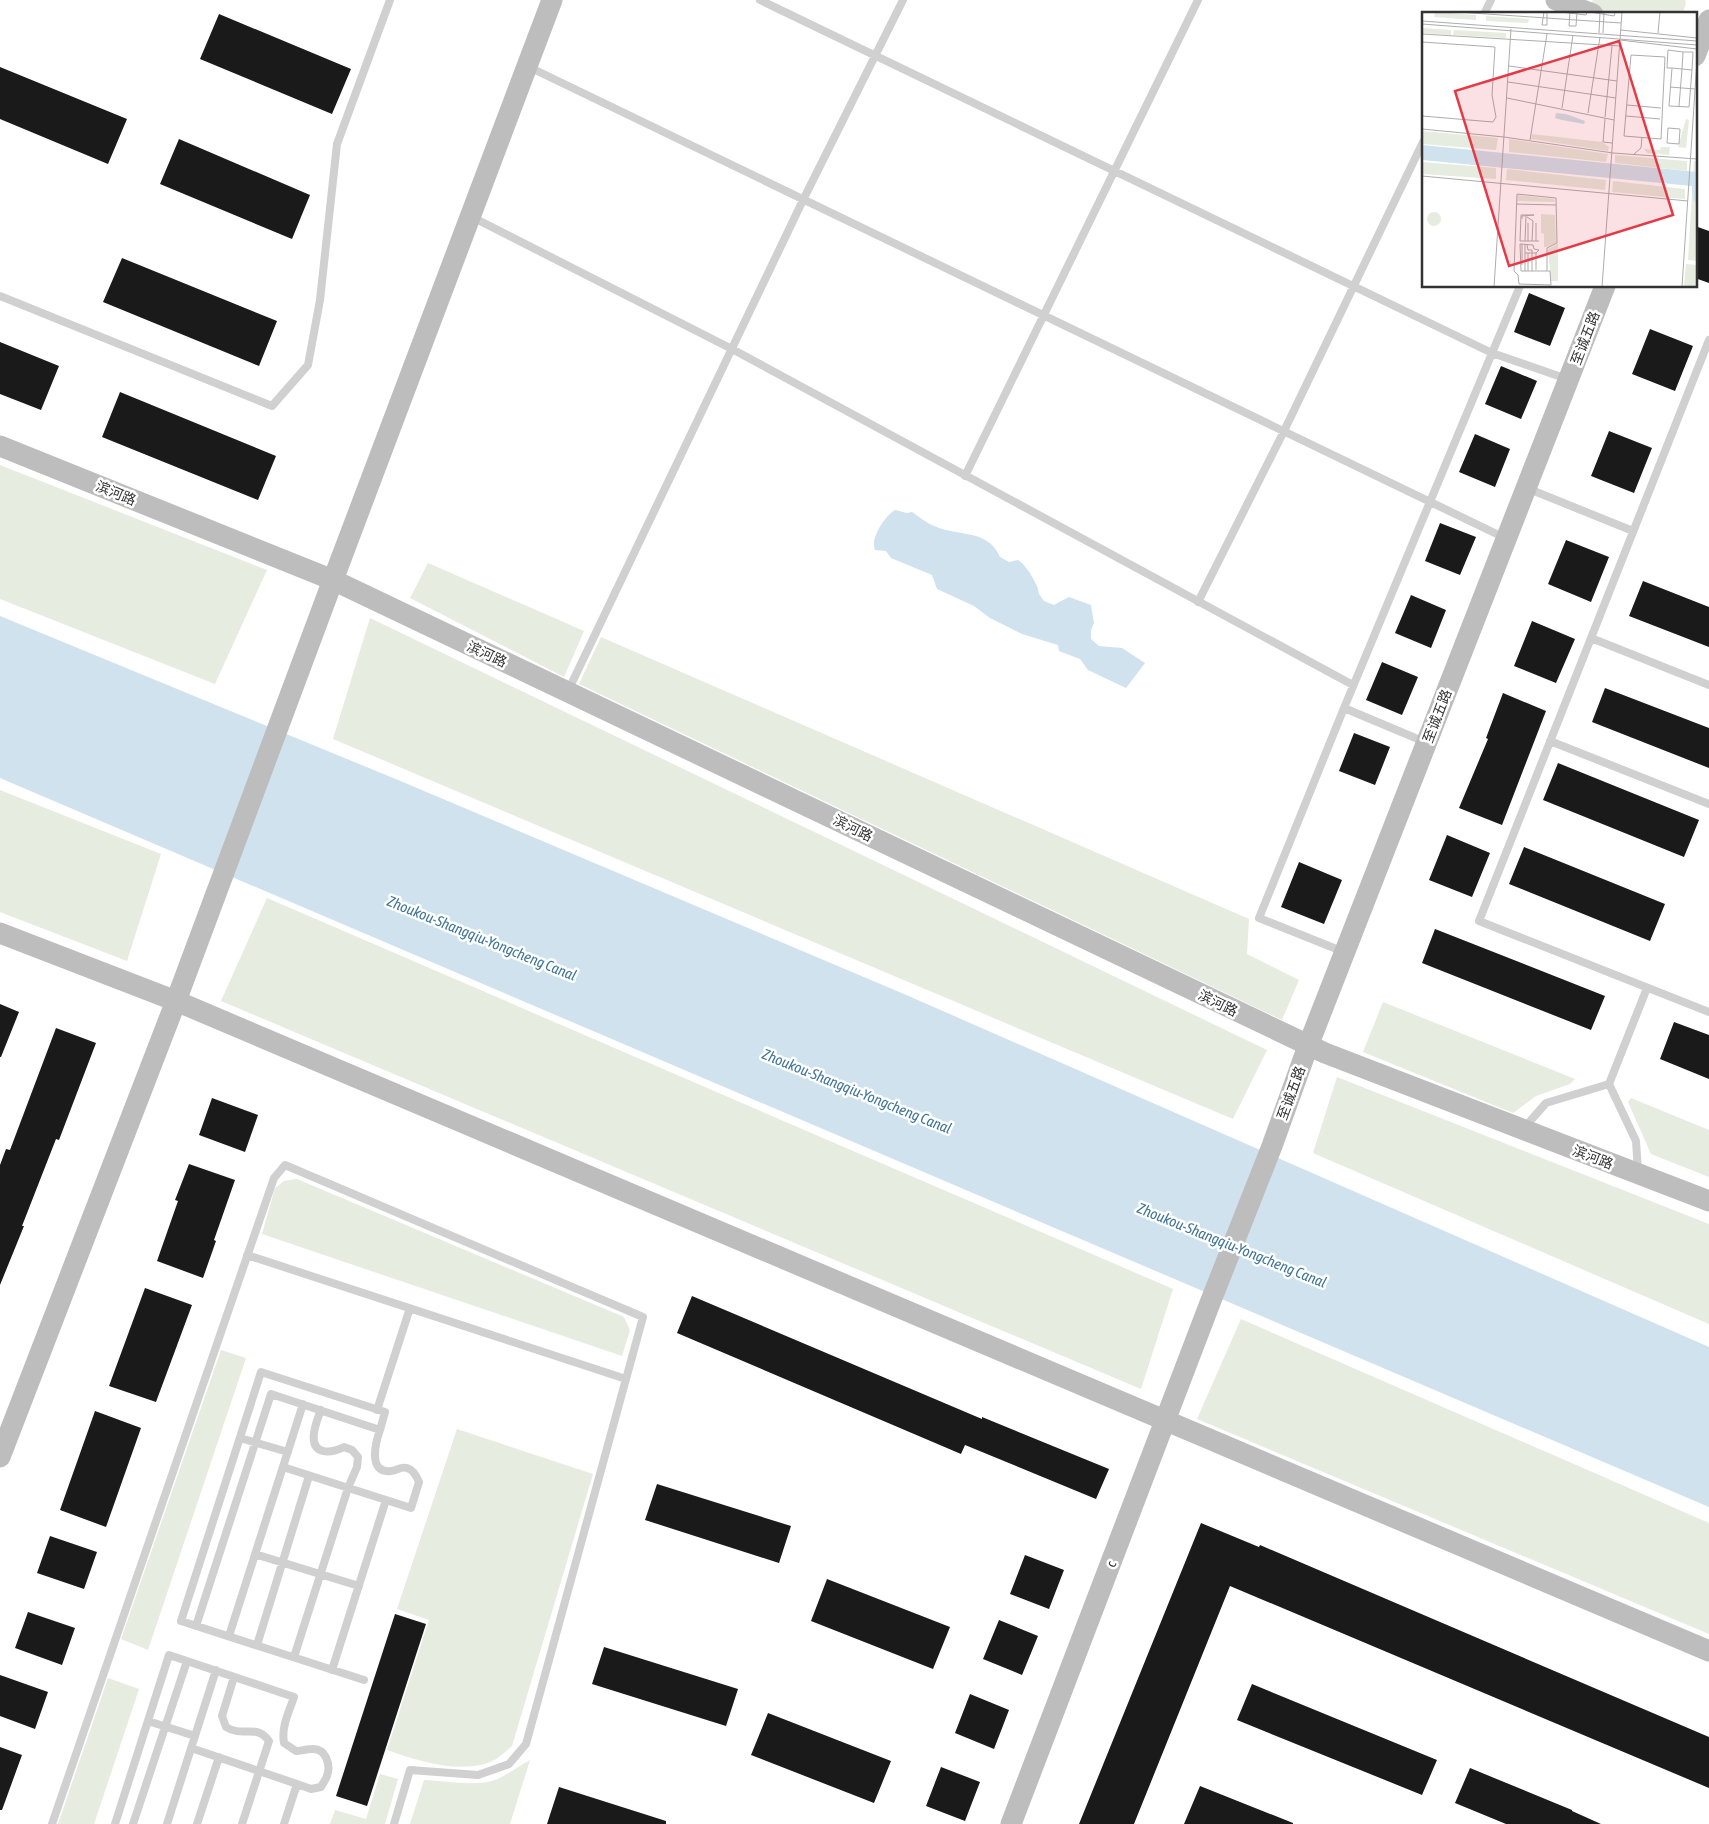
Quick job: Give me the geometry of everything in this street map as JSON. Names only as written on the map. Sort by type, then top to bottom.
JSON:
[{"type":"street","points":[[0,1457],[176,1001],[332,580],[552,0]]},
{"type":"street","points":[[1556,0],[1588,12]]},
{"type":"street","points":[[1696,53],[1709,20]]},
{"type":"street","name":"至诚五路","points":[[1210,1303],[1272,1146],[1308,1046],[1604,288]]},
{"type":"street","name":"滨河路","points":[[0,446],[332,580],[1325,1054],[1709,1201]]},
{"type":"street","points":[[0,934],[176,1001],[1709,1652]]},
{"type":"street","name":"c","points":[[1011,1824],[1210,1303]]},
{"type":"lane","points":[[0,296],[272,406],[308,365],[320,300],[337,144],[390,0]]},
{"type":"lane","points":[[760,0],[1492,352],[1569,379]]},
{"type":"lane","points":[[568,692],[804,198],[903,0]]},
{"type":"lane","points":[[965,476],[1198,0]]},
{"type":"lane","points":[[1485,12],[1491,0]]},
{"type":"lane","points":[[527,66],[1507,538]]},
{"type":"lane","points":[[1198,602],[1284,431],[1422,144]]},
{"type":"lane","points":[[470,216],[732,349],[1353,686]]},
{"type":"lane","points":[[1345,952],[1259,918],[1353,686],[1519,288]]},
{"type":"lane","points":[[1709,340],[1479,921],[1709,1012]]},
{"type":"lane","points":[[1526,488],[1633,532]]},
{"type":"lane","points":[[1591,638],[1709,685]]},
{"type":"lane","points":[[1344,708],[1427,742]]},
{"type":"lane","points":[[1550,741],[1709,804]]},
{"type":"lane","points":[[1638,1174],[1636,1141],[1609,1084],[1647,988]]},
{"type":"lane","points":[[1522,1130],[1546,1103],[1609,1084]]},
{"type":"lane","points":[[52,1824],[274,1178],[285,1165],[644,1317],[526,1744],[508,1764],[478,1775],[410,1770],[394,1824]]},
{"type":"lane","points":[[247,1255],[626,1379]]},
{"type":"lane","points":[[377,1410],[410,1308]]},
{"type":"lane","points":[[283,1467],[411,1508],[420,1482],[416,1474],[407,1468],[398,1468],[391,1472],[378,1466],[375,1460],[375,1450],[385,1412],[261,1372],[181,1621],[364,1680]]},
{"type":"lane","points":[[196,1626],[271,1394],[380,1430]]},
{"type":"lane","points":[[229,1636],[303,1404]]},
{"type":"lane","points":[[294,1657],[348,1488],[357,1468],[358,1457],[352,1450],[344,1447],[329,1453],[320,1450],[315,1443],[313,1434],[321,1410]]},
{"type":"lane","points":[[240,1438],[288,1452]]},
{"type":"lane","points":[[256,1645],[309,1476]]},
{"type":"lane","points":[[332,1670],[386,1500]]},
{"type":"lane","points":[[255,1554],[359,1586]]},
{"type":"lane","points":[[115,1824],[170,1655],[294,1697],[285,1723],[284,1743],[296,1752],[312,1749],[326,1756],[327,1776],[321,1786],[311,1789],[191,1748]]},
{"type":"lane","points":[[133,1824],[187,1660]]},
{"type":"lane","points":[[167,1824],[216,1670]]},
{"type":"lane","points":[[234,1677],[222,1716],[226,1727],[240,1733],[249,1730],[256,1731],[264,1734],[269,1741],[242,1824]]},
{"type":"lane","points":[[148,1721],[195,1736]]},
{"type":"lane","points":[[197,1824],[219,1757]]},
{"type":"lane","points":[[284,1824],[297,1784]]},
{"type":"shaded area","points":[[1593,0],[1685,0],[1686,4],[1683,12],[1601,12],[1590,7]]},
{"type":"shaded area","points":[[0,465],[267,570],[215,684],[0,599]]},
{"type":"shaded area","points":[[428,563],[584,631],[564,677],[410,598]]},
{"type":"shaded area","points":[[370,618],[1267,1050],[1233,1119],[333,739]]},
{"type":"shaded area","points":[[601,637],[1249,919],[1247,954],[1299,980],[1282,1020],[579,684]]},
{"type":"shaded area","points":[[0,790],[161,854],[127,961],[0,912]]},
{"type":"shaded area","points":[[267,898],[1173,1289],[1141,1389],[221,1001]]},
{"type":"shaded area","points":[[1383,1002],[1575,1079],[1570,1084],[1536,1096],[1513,1113],[1363,1052]]},
{"type":"shaded area","points":[[1337,1077],[1709,1224],[1709,1324],[1313,1153]]},
{"type":"shaded area","points":[[1631,1098],[1709,1130],[1709,1177],[1651,1154],[1628,1102]]},
{"type":"shaded area","points":[[297,1179],[624,1317],[630,1330],[622,1356],[262,1234],[275,1188],[284,1181]]},
{"type":"shaded area","points":[[1241,1319],[1709,1523],[1709,1634],[1197,1419]]},
{"type":"shaded area","points":[[221,1350],[246,1358],[148,1650],[121,1639]]},
{"type":"shaded area","points":[[457,1429],[593,1474],[512,1746],[490,1762],[465,1767],[438,1765],[387,1750],[429,1620],[397,1609]]},
{"type":"shaded area","points":[[108,1678],[139,1689],[94,1824],[58,1824]]},
{"type":"shaded area","points":[[530,1760],[510,1824],[410,1824],[424,1780],[468,1783],[492,1781]]},
{"type":"shaded area","points":[[380,1774],[398,1779],[385,1824],[330,1824],[335,1810],[366,1819]]},
{"type":"water","points":[[895,510],[907,513],[912,512],[941,529],[980,537],[988,541],[1000,557],[1009,562],[1018,560],[1023,564],[1030,573],[1044,601],[1054,605],[1069,597],[1091,605],[1094,623],[1091,630],[1091,639],[1099,646],[1122,648],[1145,663],[1126,688],[1088,670],[1080,659],[1059,651],[1058,645],[1022,634],[990,618],[974,606],[937,589],[932,575],[891,558],[886,551],[875,550],[876,534],[879,528]]},
{"type":"water","name":"Zhoukou-Shangqiu-Yongcheng Canal","points":[[0,616],[398,780],[904,994],[1709,1347],[1709,1507],[0,778]]},
{"type":"building","points":[[219,14],[351,69],[332,114],[200,59]]},
{"type":"building","points":[[0,67],[127,119],[108,164],[0,119]]},
{"type":"building","points":[[179,139],[310,195],[292,239],[160,184]]},
{"type":"building","points":[[1696,226],[1709,231],[1709,283],[1696,278]]},
{"type":"building","points":[[122,258],[277,321],[259,366],[103,302]]},
{"type":"building","points":[[1529,293],[1565,308],[1550,346],[1514,332]]},
{"type":"building","points":[[1650,329],[1693,346],[1675,391],[1632,374]]},
{"type":"building","points":[[0,342],[59,366],[41,410],[0,394]]},
{"type":"building","points":[[1501,366],[1537,381],[1521,419],[1485,404]]},
{"type":"building","points":[[120,392],[276,456],[258,500],[102,437]]},
{"type":"building","points":[[1609,431],[1652,448],[1634,493],[1591,476]]},
{"type":"building","points":[[1475,434],[1510,449],[1495,487],[1459,472]]},
{"type":"building","points":[[1440,523],[1476,537],[1460,575],[1425,561]]},
{"type":"building","points":[[1566,540],[1609,557],[1591,602],[1548,584]]},
{"type":"building","points":[[1643,581],[1709,607],[1709,647],[1629,616]]},
{"type":"building","points":[[1411,595],[1446,610],[1431,648],[1395,633]]},
{"type":"building","points":[[1532,621],[1575,639],[1556,683],[1514,666]]},
{"type":"building","points":[[1382,662],[1418,677],[1402,715],[1366,700]]},
{"type":"building","points":[[1605,688],[1709,728],[1709,768],[1592,722]]},
{"type":"building","points":[[1503,693],[1546,711],[1502,825],[1459,808],[1488,739],[1486,738]]},
{"type":"building","points":[[1354,733],[1390,747],[1375,785],[1339,771]]},
{"type":"building","points":[[1558,763],[1699,820],[1684,857],[1543,800]]},
{"type":"building","points":[[1447,835],[1490,853],[1472,897],[1429,880]]},
{"type":"building","points":[[1524,847],[1665,904],[1650,941],[1509,884]]},
{"type":"building","points":[[1299,862],[1342,880],[1324,924],[1281,907]]},
{"type":"building","points":[[1435,929],[1605,996],[1591,1030],[1422,963]]},
{"type":"building","points":[[0,1004],[19,1012],[1,1057],[0,1057]]},
{"type":"building","points":[[1674,1022],[1709,1035],[1709,1079],[1660,1059]]},
{"type":"building","points":[[56,1028],[96,1043],[59,1140],[56,1139],[0,1285],[0,1165],[6,1149],[10,1150]]},
{"type":"building","points":[[212,1098],[258,1115],[245,1152],[199,1135]]},
{"type":"building","points":[[189,1164],[235,1180],[203,1278],[157,1261],[178,1201],[175,1200]]},
{"type":"building","points":[[145,1288],[192,1305],[156,1402],[109,1386]]},
{"type":"building","points":[[692,1296],[982,1419],[982,1417],[1109,1469],[1096,1499],[965,1445],[961,1454],[677,1333]]},
{"type":"building","points":[[95,1411],[141,1428],[106,1527],[60,1510]]},
{"type":"building","points":[[657,1484],[791,1526],[779,1563],[645,1520]]},
{"type":"building","points":[[1201,1523],[1259,1547],[1260,1545],[1709,1737],[1709,1788],[1230,1586],[1134,1824],[1079,1824]]},
{"type":"building","points":[[50,1536],[97,1552],[84,1589],[37,1573]]},
{"type":"building","points":[[1025,1555],[1064,1570],[1049,1609],[1010,1594]]},
{"type":"building","points":[[827,1579],[950,1627],[933,1669],[811,1621]]},
{"type":"building","points":[[28,1612],[75,1628],[62,1665],[15,1648]]},
{"type":"building","points":[[395,1614],[426,1624],[367,1806],[336,1796]]},
{"type":"building","points":[[999,1620],[1038,1636],[1022,1675],[983,1659]]},
{"type":"building","points":[[604,1647],[738,1689],[726,1726],[592,1684]]},
{"type":"building","points":[[0,1675],[48,1692],[35,1729],[0,1716]]},
{"type":"building","points":[[1252,1684],[1437,1760],[1422,1795],[1237,1720]]},
{"type":"building","points":[[970,1694],[1009,1710],[994,1749],[955,1733]]},
{"type":"building","points":[[768,1713],[891,1761],[874,1803],[751,1755]]},
{"type":"building","points":[[0,1747],[22,1755],[2,1810],[0,1810]]},
{"type":"building","points":[[941,1767],[980,1782],[965,1821],[926,1806]]},
{"type":"building","points":[[1470,1768],[1601,1824],[1506,1824],[1455,1803]]},
{"type":"building","points":[[1200,1786],[1293,1823],[1293,1824],[1184,1824]]},
{"type":"building","points":[[559,1787],[666,1821],[666,1824],[547,1824]]}]
